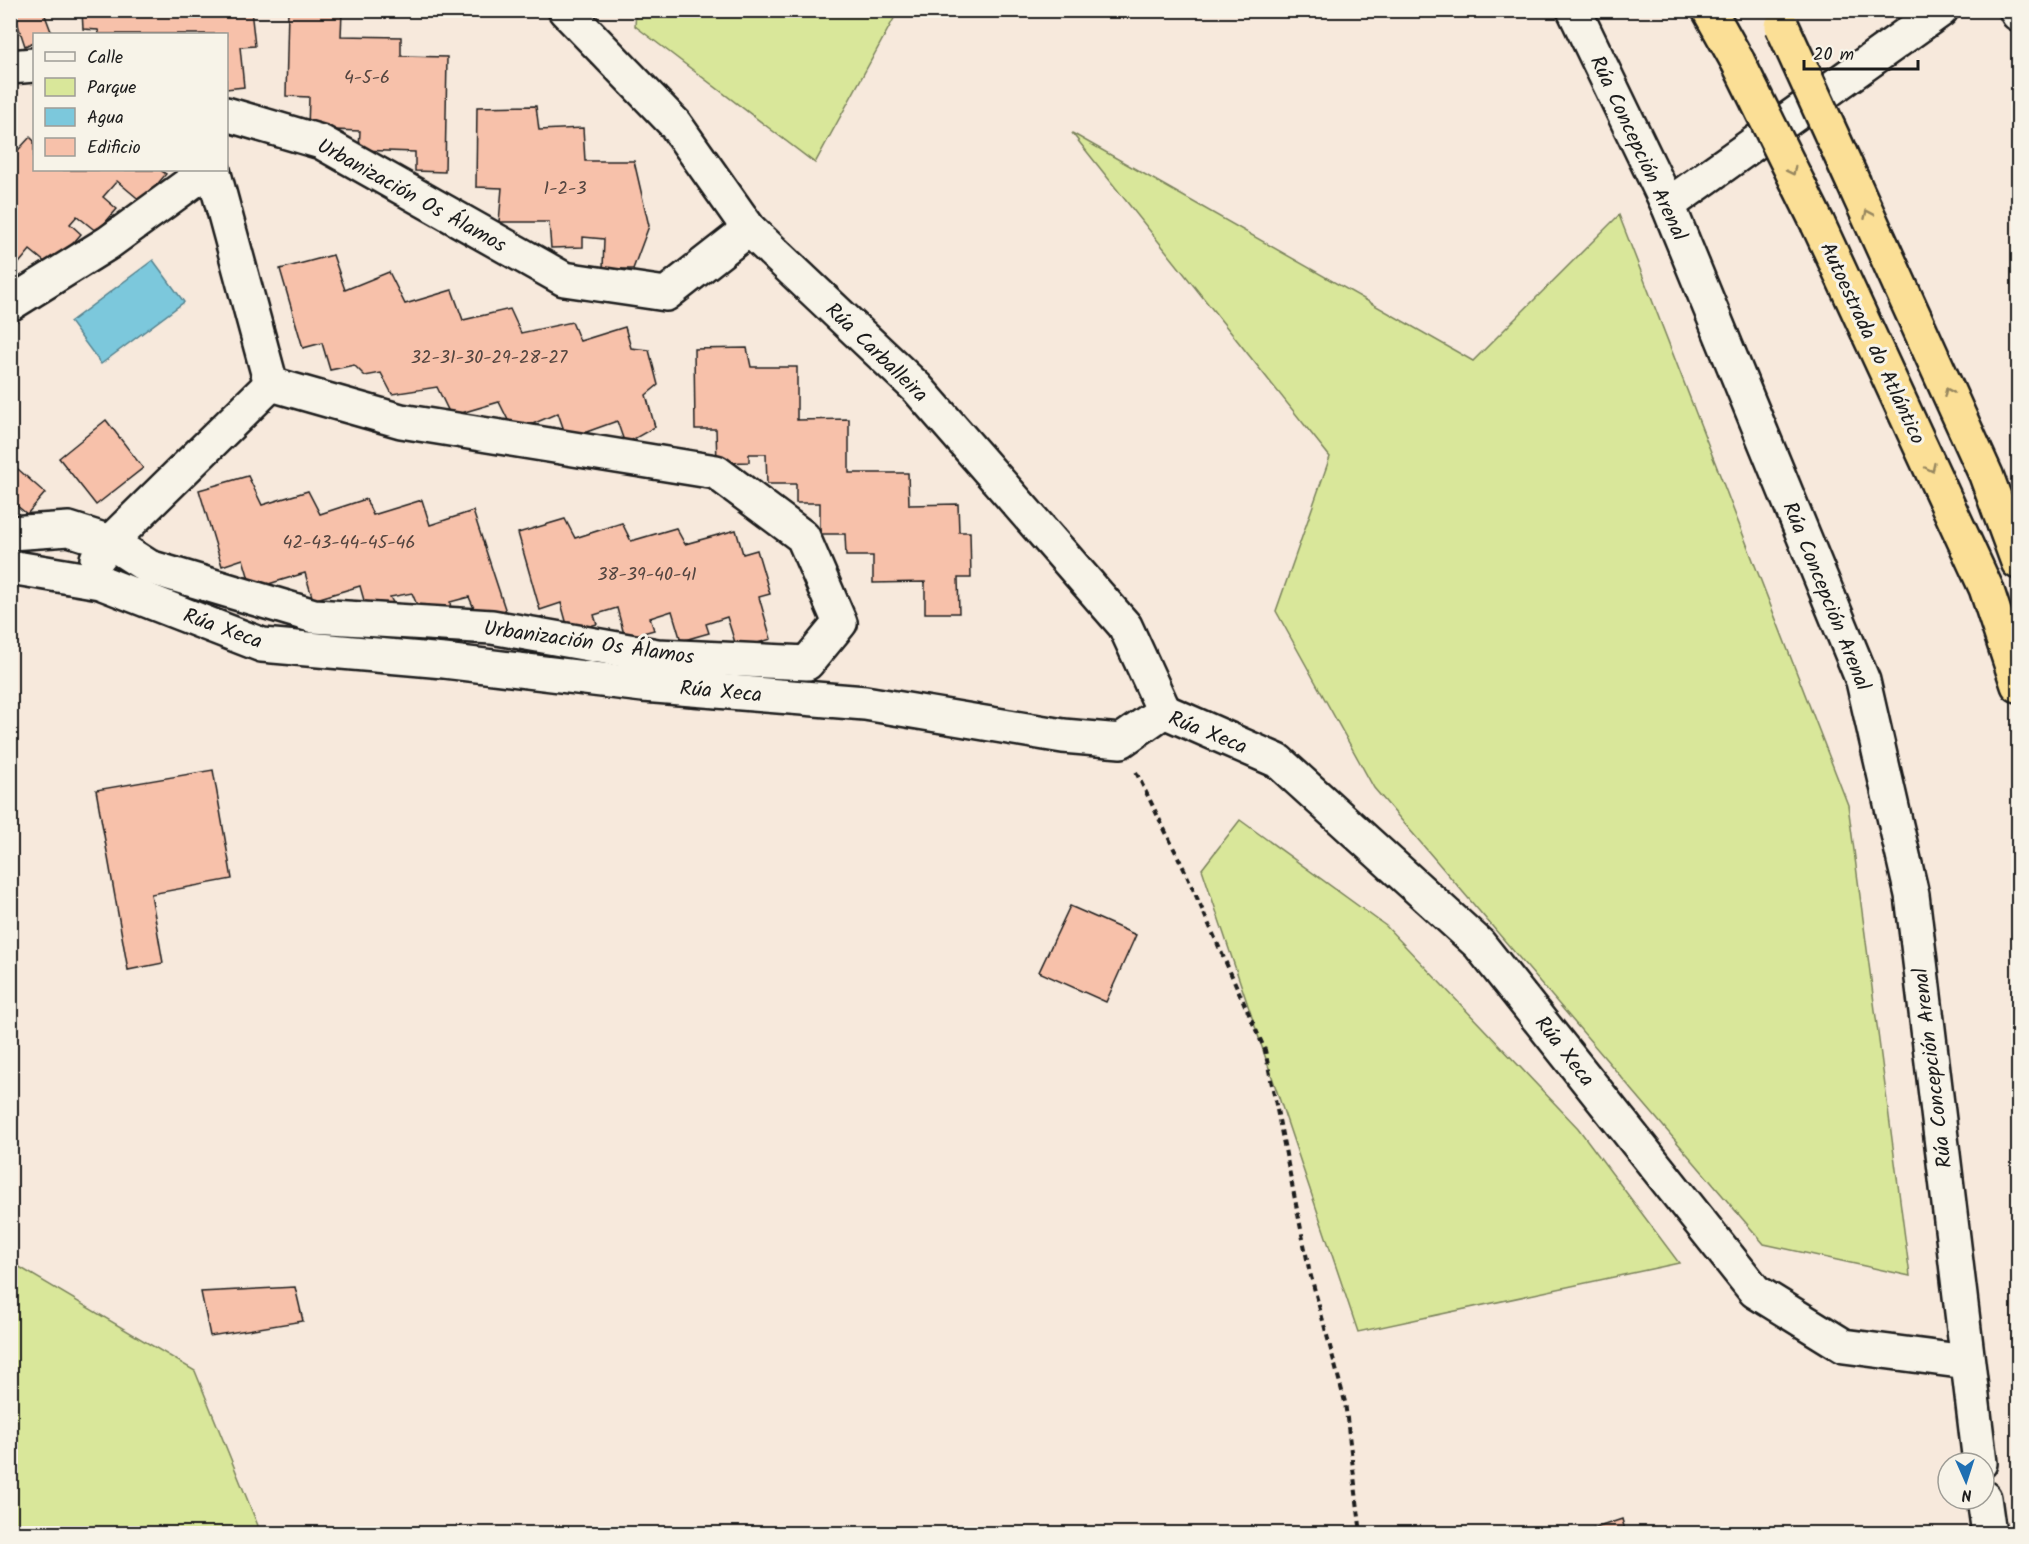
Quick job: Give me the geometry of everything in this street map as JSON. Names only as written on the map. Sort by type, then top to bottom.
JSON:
[{"type":"highway","name":"Autoestrada do Atlántico","points":[[1709,10],[1738,62],[1818,224],[1986,588],[2019,685]]},
{"type":"highway","points":[[1777,18],[1986,475],[2019,562]]},
{"type":"street","name":"Rúa Carballeira","points":[[565,10],[675,124],[749,229],[917,388],[1125,626],[1164,711]]},
{"type":"street","name":"Rúa Concepción Arenal","points":[[1574,10],[1668,205],[1863,681],[1912,895],[1967,1362]]},
{"type":"street","points":[[1668,205],[1941,10]]},
{"type":"street","points":[[10,67],[33,65]]},
{"type":"street","name":"Urbanización Os Álamos","points":[[228,116],[321,142],[564,279],[666,294],[749,229]]},
{"type":"street","points":[[10,304],[108,243],[207,171]]},
{"type":"street","points":[[82,579],[110,542],[272,384],[213,171]]},
{"type":"street","name":"Urbanización Os Álamos","points":[[10,533],[69,529],[110,542],[149,567],[314,616],[492,627],[657,656],[807,663],[840,623],[803,537],[716,472],[401,421],[272,384]]},
{"type":"street","name":"Rúa Xeca","points":[[10,567],[100,582],[262,645],[444,661],[643,685],[866,703],[1063,736],[1121,741],[1164,711],[1278,761],[1479,944],[1755,1291],[1844,1346],[1967,1362]]},
{"type":"street","points":[[1967,1362],[1978,1451]]},
{"type":"street","points":[[1986,1511],[1989,1533]]},
{"type":"path","points":[[1121,741],[1185,871],[1265,1050],[1309,1269],[1345,1402],[1361,1533]]},
{"type":"green space","points":[[636,10],[898,11],[815,163],[635,26]]},
{"type":"green space","points":[[1072,133],[1473,361],[1619,215],[1848,805],[1910,1276],[1764,1244],[1374,788],[1276,611],[1330,457]]},
{"type":"green space","points":[[1240,820],[1386,926],[1578,1128],[1679,1263],[1358,1332],[1202,869]]},
{"type":"green space","points":[[11,1262],[195,1371],[261,1533],[11,1533]]},
{"type":"water","points":[[153,260],[184,302],[101,364],[70,322]]},
{"type":"building","points":[[10,10],[43,10],[52,33],[33,33],[33,42],[25,46],[15,16],[10,17]]},
{"type":"building","points":[[82,10],[251,10],[255,46],[240,47],[244,87],[228,89],[228,33],[99,33],[98,30],[83,29]]},
{"type":"building","points":[[288,10],[342,12],[341,36],[401,37],[401,56],[447,57],[445,172],[415,171],[415,152],[359,150],[360,131],[308,129],[309,97],[286,96]]},
{"type":"building","points":[[536,106],[539,130],[583,128],[585,161],[634,161],[649,226],[633,269],[603,269],[604,239],[583,237],[583,247],[551,248],[549,222],[499,222],[502,188],[476,187],[477,107]]},
{"type":"building","points":[[30,137],[33,140],[33,171],[162,171],[166,174],[142,202],[117,181],[103,197],[117,209],[97,232],[77,216],[70,224],[81,234],[52,268],[30,250],[15,268],[10,264],[10,159]]},
{"type":"building","points":[[333,255],[345,290],[389,272],[405,304],[452,290],[463,320],[510,309],[521,333],[572,322],[580,341],[625,327],[631,348],[649,350],[658,385],[646,395],[655,427],[625,444],[617,421],[567,439],[558,413],[514,432],[499,402],[451,416],[437,387],[392,394],[381,373],[365,376],[354,365],[330,370],[322,343],[303,348],[280,269]]},
{"type":"building","points":[[747,348],[751,367],[797,367],[797,420],[849,419],[849,473],[908,473],[909,505],[958,504],[959,532],[970,532],[971,578],[958,578],[959,613],[925,613],[925,582],[873,583],[873,556],[846,556],[845,534],[820,534],[820,503],[796,503],[796,484],[767,484],[766,454],[749,454],[749,462],[717,463],[716,429],[695,429],[694,349]]},
{"type":"building","points":[[106,420],[143,468],[96,505],[59,458]]},
{"type":"building","points":[[10,462],[45,493],[27,514],[10,500]]},
{"type":"building","points":[[248,476],[262,505],[308,491],[320,514],[366,499],[373,515],[422,500],[430,525],[473,511],[507,615],[479,620],[469,597],[450,602],[451,610],[422,617],[412,593],[390,597],[395,606],[368,615],[360,586],[313,600],[305,573],[252,589],[243,559],[222,566],[199,490]]},
{"type":"building","points":[[565,519],[575,538],[622,523],[631,541],[676,528],[685,544],[736,530],[743,554],[757,550],[770,594],[759,597],[771,639],[737,649],[727,617],[706,624],[709,633],[681,641],[672,611],[650,618],[654,630],[625,638],[617,608],[594,615],[597,624],[569,632],[561,603],[540,610],[518,533]]},
{"type":"building","points":[[213,770],[232,879],[151,894],[163,963],[128,970],[96,790]]},
{"type":"building","points":[[1070,906],[1136,935],[1106,1002],[1039,972]]},
{"type":"building","points":[[295,1287],[303,1321],[210,1336],[201,1292]]},
{"type":"building","points":[[1622,1519],[1626,1534],[1578,1534]]},
{"type":"building","points":[[1715,1526],[1718,1534],[1690,1534]]}]
